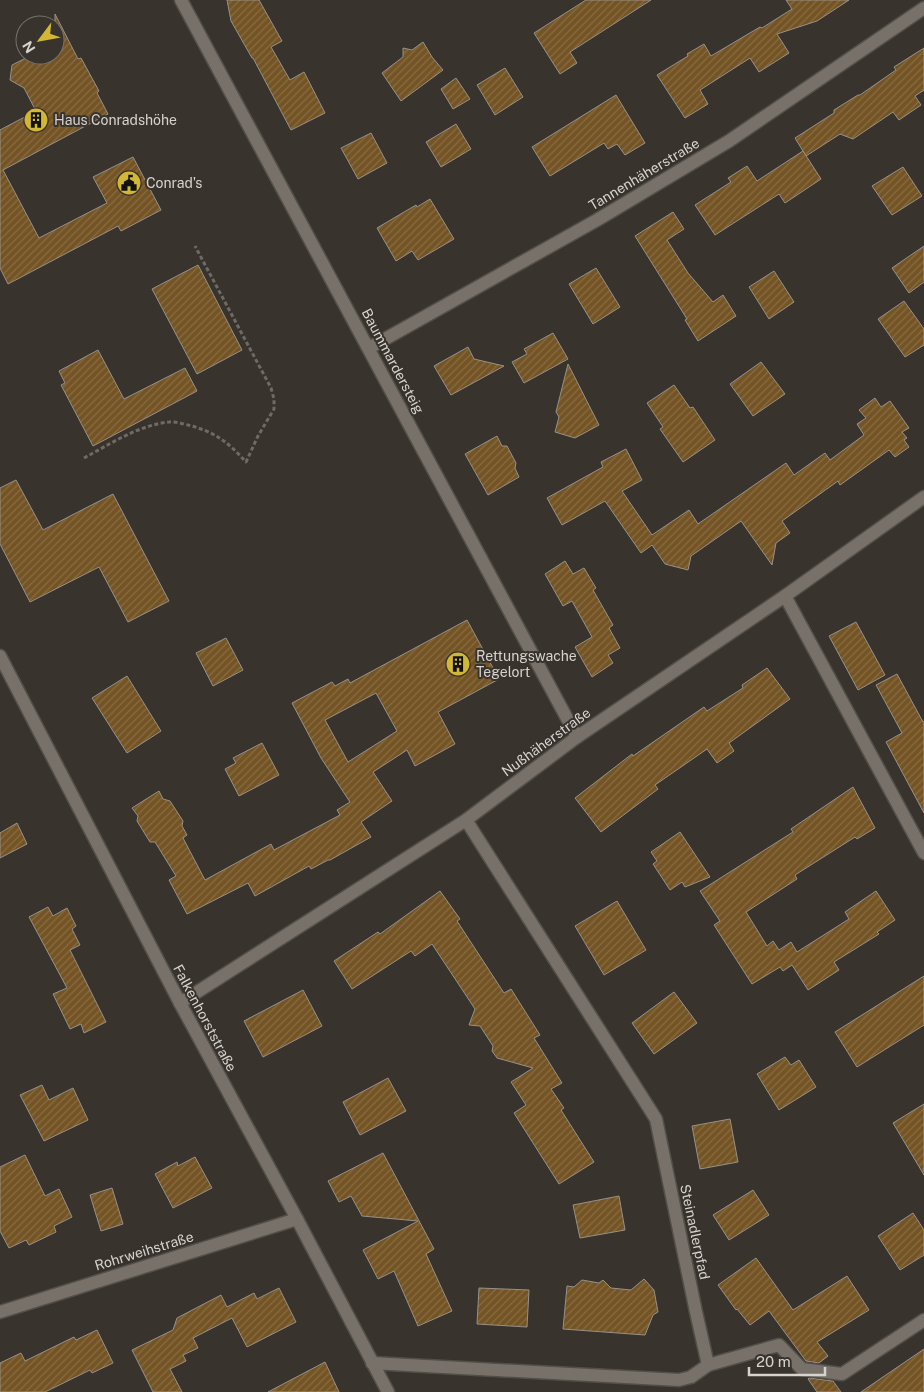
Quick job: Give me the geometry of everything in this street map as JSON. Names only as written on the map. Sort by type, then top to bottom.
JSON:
[{"type":"street","name":"Baummardersteig","points":[[181,0],[577,737]]},
{"type":"street","name":"Tannenhäherstraße","points":[[369,348],[597,220],[729,141],[924,8]]},
{"type":"street","name":"Nußhäherstraße","points":[[180,1004],[466,820],[577,737],[784,596],[924,497]]},
{"type":"street","points":[[784,596],[924,853]]},
{"type":"street","name":"Falkenhorststraße","points":[[0,656],[180,1004],[297,1219],[388,1392]]},
{"type":"street","name":"Steinadlerpfad","points":[[466,820],[656,1119],[708,1366]]},
{"type":"street","name":"Rohrweihstraße","points":[[0,1312],[297,1219]]},
{"type":"street","points":[[372,1363],[679,1380],[691,1377],[708,1366],[779,1345],[802,1369],[842,1374],[924,1320]]},
{"type":"path","points":[[84,458],[137,431],[171,421],[214,434],[230,446],[246,462],[258,436],[274,410],[271,388],[195,246]]},
{"type":"building","points":[[227,0],[259,0],[282,41],[271,47],[290,80],[304,72],[325,113],[291,130],[231,21]]},
{"type":"building","points":[[586,0],[651,0],[570,52],[577,63],[560,74],[534,33]]},
{"type":"building","points":[[786,0],[849,0],[817,21],[777,34],[789,53],[759,72],[750,58],[700,90],[708,104],[685,118],[657,75],[704,44],[711,56],[760,27],[762,28],[792,9]]},
{"type":"building","points":[[65,34],[78,59],[81,58],[99,91],[97,93],[108,114],[3,170],[39,238],[107,203],[93,177],[133,157],[161,210],[121,231],[118,226],[8,284],[0,268],[0,130],[36,111],[24,88],[10,80],[12,65],[65,65]]},
{"type":"building","points":[[423,42],[443,70],[401,101],[382,73],[403,57],[403,48],[412,50]]},
{"type":"building","points":[[924,48],[924,90],[915,96],[921,105],[899,120],[893,112],[853,139],[840,134],[806,156],[795,138],[896,70],[894,67]]},
{"type":"building","points":[[505,68],[523,97],[495,115],[477,85]]},
{"type":"building","points":[[456,78],[470,99],[453,109],[441,89]]},
{"type":"building","points":[[616,95],[645,143],[625,155],[617,144],[608,149],[604,143],[550,176],[532,147]]},
{"type":"building","points":[[456,124],[471,149],[441,167],[426,142]]},
{"type":"building","points":[[371,133],[387,163],[358,179],[341,148]]},
{"type":"building","points":[[803,151],[821,179],[785,203],[779,194],[715,235],[695,205],[731,182],[728,178],[747,166],[757,181]]},
{"type":"building","points":[[903,167],[922,196],[892,215],[872,186]]},
{"type":"building","points":[[430,199],[454,239],[418,260],[412,251],[396,261],[377,228]]},
{"type":"building","points":[[673,212],[684,229],[667,240],[688,273],[713,302],[723,295],[736,316],[698,341],[685,320],[687,319],[635,236]]},
{"type":"building","points":[[924,246],[924,282],[909,293],[892,268]]},
{"type":"building","points":[[198,265],[242,350],[197,374],[152,289]]},
{"type":"building","points":[[596,268],[620,307],[593,324],[569,284]]},
{"type":"building","points":[[774,271],[794,302],[769,319],[749,287]]},
{"type":"building","points":[[904,301],[924,329],[924,345],[905,357],[878,319]]},
{"type":"building","points":[[553,333],[568,359],[524,383],[512,362],[527,354],[524,349]]},
{"type":"building","points":[[468,347],[474,359],[504,366],[451,395],[434,366]]},
{"type":"building","points":[[98,350],[124,399],[185,368],[197,391],[93,446],[61,385],[65,383],[59,371]]},
{"type":"building","points":[[761,362],[785,394],[753,416],[730,384]]},
{"type":"building","points":[[568,364],[599,425],[575,438],[555,432],[559,417],[556,412]]},
{"type":"building","points":[[674,385],[690,408],[693,407],[715,440],[683,462],[660,429],[663,427],[647,403]]},
{"type":"building","points":[[875,398],[881,407],[890,401],[909,428],[902,432],[907,438],[904,440],[909,447],[895,457],[889,450],[840,485],[838,481],[782,521],[790,533],[776,543],[772,565],[741,521],[691,556],[688,570],[665,564],[652,545],[641,553],[605,501],[562,525],[547,498],[603,467],[601,462],[626,449],[642,480],[622,491],[652,535],[689,510],[698,524],[786,463],[794,475],[825,453],[830,460],[864,435],[857,424],[866,418],[859,410]]},
{"type":"building","points":[[497,436],[502,446],[507,446],[516,463],[515,468],[519,477],[488,495],[465,454]]},
{"type":"building","points":[[16,480],[43,530],[113,494],[169,601],[128,622],[99,567],[30,602],[0,544],[0,488]]},
{"type":"building","points":[[565,561],[573,574],[584,568],[596,588],[593,590],[613,625],[609,628],[620,648],[608,655],[613,663],[592,677],[575,647],[592,637],[572,601],[563,606],[545,574]]},
{"type":"building","points":[[467,620],[499,679],[438,712],[455,744],[415,766],[407,750],[373,772],[392,801],[361,822],[371,837],[311,869],[309,866],[255,896],[248,883],[187,914],[169,880],[176,876],[155,842],[150,842],[137,821],[138,816],[132,808],[159,791],[163,799],[170,801],[183,821],[182,826],[187,835],[183,838],[205,880],[271,844],[274,850],[340,815],[337,810],[350,802],[321,758],[292,703],[332,682],[335,686],[348,679],[350,683]],"holes":[[[376,693],[397,731],[348,762],[325,720]]]},
{"type":"building","points":[[856,622],[885,675],[858,690],[829,636]]},
{"type":"building","points":[[226,638],[243,670],[213,686],[196,653]]},
{"type":"building","points":[[767,668],[790,699],[729,743],[734,751],[717,763],[707,749],[655,785],[658,789],[601,832],[575,798],[632,754],[633,756],[704,707],[707,711],[743,688],[742,685]]},
{"type":"building","points":[[897,674],[924,721],[924,813],[886,742],[902,733],[876,685]]},
{"type":"building","points":[[127,676],[161,731],[127,753],[92,698]]},
{"type":"building","points":[[262,743],[279,775],[239,796],[225,769],[236,763],[233,758]]},
{"type":"building","points":[[853,787],[875,828],[857,839],[855,837],[795,875],[797,879],[746,912],[767,946],[773,941],[779,950],[791,942],[797,952],[849,919],[845,912],[876,891],[895,920],[877,932],[879,934],[834,962],[839,970],[808,990],[792,965],[783,971],[780,967],[752,984],[714,925],[720,921],[700,891],[793,832],[791,829]]},
{"type":"building","points":[[17,823],[27,844],[0,858],[0,833]]},
{"type":"building","points":[[680,832],[710,877],[685,887],[682,882],[670,890],[653,864],[657,861],[651,852]]},
{"type":"building","points":[[440,891],[460,919],[457,921],[504,993],[511,989],[540,1035],[534,1038],[562,1083],[551,1089],[564,1108],[561,1110],[594,1162],[559,1184],[514,1113],[526,1105],[511,1082],[533,1068],[497,1058],[492,1051],[493,1046],[480,1026],[469,1025],[475,1009],[432,944],[415,956],[411,951],[352,989],[334,961],[378,932],[380,934]]},
{"type":"building","points":[[617,901],[646,950],[604,975],[575,926]]},
{"type":"building","points":[[48,907],[53,916],[67,908],[76,926],[72,929],[80,945],[70,950],[106,1022],[84,1033],[81,1024],[70,1029],[53,994],[67,988],[29,917]]},
{"type":"building","points":[[924,976],[924,1025],[857,1067],[835,1032]]},
{"type":"building","points":[[303,990],[322,1026],[263,1057],[244,1021]]},
{"type":"building","points":[[674,992],[697,1023],[654,1054],[632,1023]]},
{"type":"building","points":[[785,1057],[791,1065],[799,1060],[816,1087],[779,1110],[757,1074]]},
{"type":"building","points":[[388,1078],[406,1111],[360,1135],[343,1102]]},
{"type":"building","points":[[42,1085],[49,1100],[73,1088],[88,1120],[44,1141],[20,1095]]},
{"type":"building","points":[[924,1104],[924,1175],[893,1123]]},
{"type":"building","points":[[730,1119],[738,1162],[700,1169],[692,1126]]},
{"type":"building","points":[[383,1153],[434,1249],[426,1254],[452,1311],[418,1326],[394,1271],[378,1279],[363,1250],[418,1221],[362,1216],[351,1196],[339,1202],[328,1181]]},
{"type":"building","points":[[25,1155],[45,1196],[59,1189],[72,1217],[54,1226],[56,1232],[29,1245],[26,1240],[9,1248],[0,1231],[0,1167]]},
{"type":"building","points":[[195,1157],[212,1188],[173,1208],[155,1174],[177,1162],[178,1166]]},
{"type":"building","points":[[112,1188],[123,1224],[101,1231],[90,1195]]},
{"type":"building","points":[[753,1190],[769,1215],[729,1240],[713,1215]]},
{"type":"building","points":[[619,1196],[625,1230],[580,1238],[573,1205]]},
{"type":"building","points":[[913,1213],[924,1230],[924,1255],[900,1270],[878,1236]]},
{"type":"building","points":[[756,1258],[793,1310],[847,1276],[869,1310],[817,1342],[828,1356],[819,1363],[806,1361],[769,1311],[750,1325],[736,1310],[718,1285]]},
{"type":"building","points":[[644,1279],[654,1290],[658,1312],[653,1315],[645,1335],[563,1329],[567,1286],[574,1287],[582,1280],[599,1283],[603,1280],[611,1288],[631,1290]]},
{"type":"building","points":[[279,1288],[296,1322],[247,1347],[232,1318],[193,1338],[198,1348],[183,1355],[186,1361],[170,1369],[182,1392],[153,1392],[132,1350],[173,1330],[177,1318],[221,1295],[227,1307],[254,1293],[257,1299]]},
{"type":"building","points":[[479,1288],[529,1290],[527,1327],[477,1324]]},
{"type":"building","points":[[97,1330],[113,1363],[92,1373],[90,1370],[45,1392],[0,1392],[0,1363],[21,1353],[25,1361],[74,1337],[76,1340]]},
{"type":"building","points":[[924,1349],[924,1392],[861,1392]]},
{"type":"building","points":[[325,1362],[339,1392],[268,1392]]},
{"type":"building","points":[[809,1378],[833,1381],[841,1392],[817,1392]]},
{"type":"place","name":"Haus Conradshöhe","points":[[36,120]]},
{"type":"place","name":"Conrad's","points":[[129,183]]},
{"type":"place","name":"Rettungswache Tegelort","points":[[458,664]]}]
